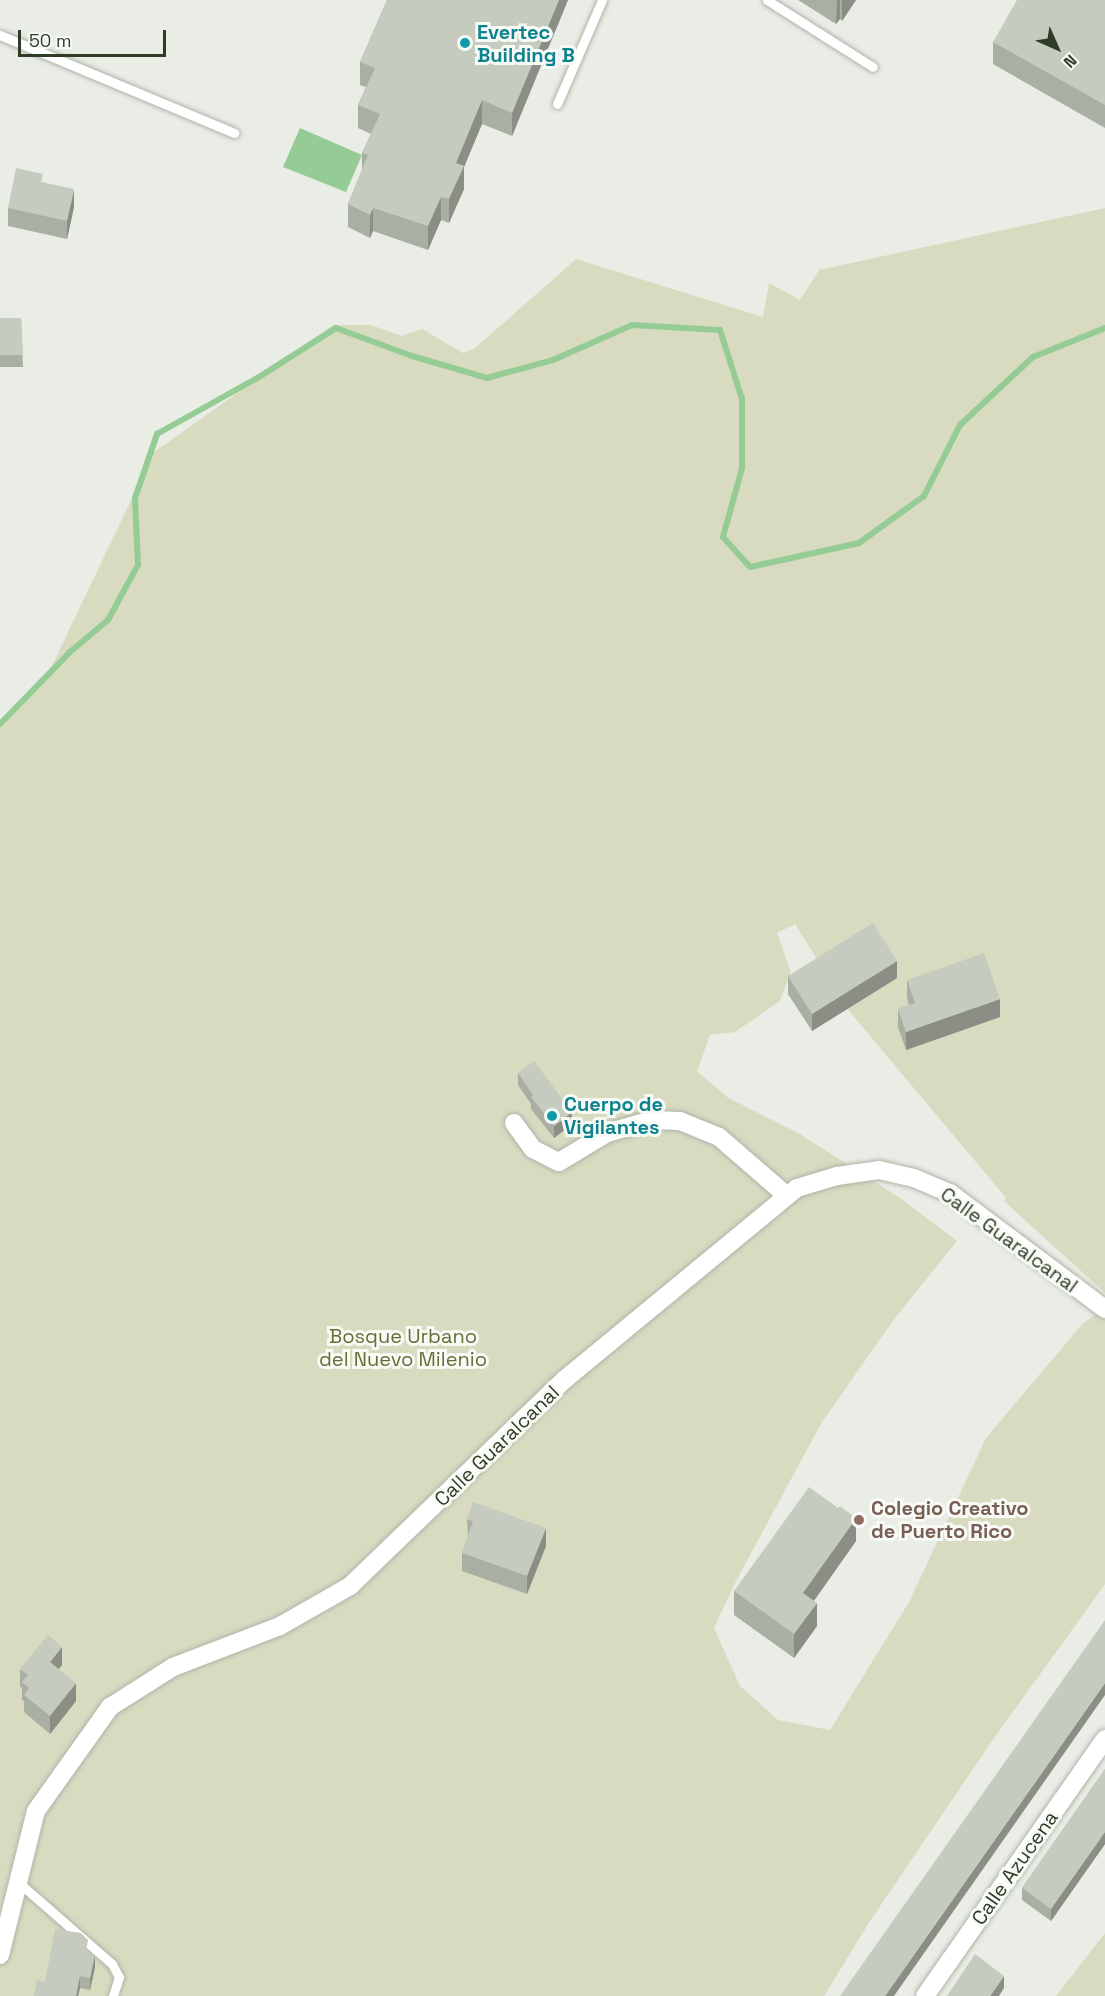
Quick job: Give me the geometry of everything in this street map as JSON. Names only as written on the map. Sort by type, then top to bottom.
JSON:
[{"type":"street","points":[[514,1123],[533,1149],[559,1161],[607,1133],[652,1120],[680,1121],[719,1137],[787,1197]]},
{"type":"street","name":"Calle Guaralcanal","points":[[0,1955],[36,1811],[110,1707],[173,1667],[280,1626],[350,1586],[564,1380],[797,1188],[837,1176],[879,1170],[914,1178],[950,1193],[1105,1309]]},
{"type":"street","name":"Calle Azucena","points":[[925,1996],[1105,1739]]},
{"type":"lane","points":[[557,104],[602,0]]},
{"type":"lane","points":[[767,0],[873,67]]},
{"type":"lane","points":[[0,35],[234,133]]},
{"type":"lane","points":[[18,1882],[112,1964],[119,1977],[113,1996]]},
{"type":"green space","name":"Bosque Urbano del Nuevo Milenio","points":[[1105,208],[1105,1293],[1004,1201],[1006,1198],[850,1012],[795,924],[777,933],[791,972],[780,1001],[735,1032],[710,1035],[697,1071],[727,1097],[800,1134],[900,1198],[957,1241],[895,1318],[822,1422],[737,1579],[714,1628],[740,1686],[778,1720],[830,1730],[909,1602],[986,1438],[1083,1323],[1105,1309],[1105,1584],[992,1741],[870,1921],[824,1996],[0,1996],[0,725],[49,672],[154,452],[333,325],[371,325],[402,336],[422,329],[463,353],[475,348],[576,259],[763,317],[769,283],[800,300],[819,270]]},
{"type":"green space","points":[[1105,1933],[1105,1996],[1056,1996]]},
{"type":"shaded area","points":[[300,128],[362,155],[346,192],[283,167]]},
{"type":"building","points":[[387,0],[559,0],[512,113],[482,100],[456,163],[464,166],[449,199],[441,197],[428,226],[373,208],[370,215],[348,204],[368,155],[362,153],[380,114],[358,105],[375,68],[360,62]]},
{"type":"building","points":[[1017,0],[1105,0],[1105,105],[993,42]]},
{"type":"building","points":[[16,168],[43,174],[41,182],[74,189],[67,221],[8,208]]},
{"type":"building","points":[[0,318],[21,318],[23,355],[0,355]]},
{"type":"building","points":[[873,923],[897,961],[812,1014],[788,976]]},
{"type":"building","points":[[984,953],[1000,999],[906,1032],[898,1009],[915,1003],[907,980]]},
{"type":"building","points":[[534,1061],[572,1112],[554,1126],[531,1097],[533,1095],[518,1073]]},
{"type":"building","points":[[809,1487],[856,1518],[803,1593],[817,1603],[794,1634],[734,1591]]},
{"type":"building","points":[[473,1502],[546,1528],[527,1576],[462,1553],[473,1521],[467,1519]]},
{"type":"building","points":[[1105,1620],[1105,1683],[885,1996],[840,1996]]},
{"type":"building","points":[[48,1635],[62,1647],[50,1662],[76,1683],[50,1716],[24,1695],[29,1688],[22,1682],[28,1675],[20,1669]]},
{"type":"building","points":[[1105,1769],[1105,1832],[1051,1909],[1022,1888]]},
{"type":"building","points":[[55,1929],[81,1933],[88,1940],[86,1953],[95,1955],[90,1978],[80,1976],[76,1996],[34,1996],[37,1980],[45,1982]]},
{"type":"building","points":[[975,1954],[1004,1976],[990,1996],[947,1996]]},
{"type":"waterway","points":[[0,724],[70,652],[108,620],[138,565],[135,498],[157,434],[259,377],[336,328],[412,356],[487,378],[553,360],[632,325],[720,330],[742,399],[742,468],[723,537],[750,567],[859,543],[924,496],[960,425],[1033,357],[1105,328]]},
{"type":"place","name":"Evertec Building B","points":[[465,43]]},
{"type":"place","name":"Cuerpo de Vigilantes","points":[[552,1116]]},
{"type":"place","name":"Colegio Creativo de Puerto Rico","points":[[859,1520]]}]
